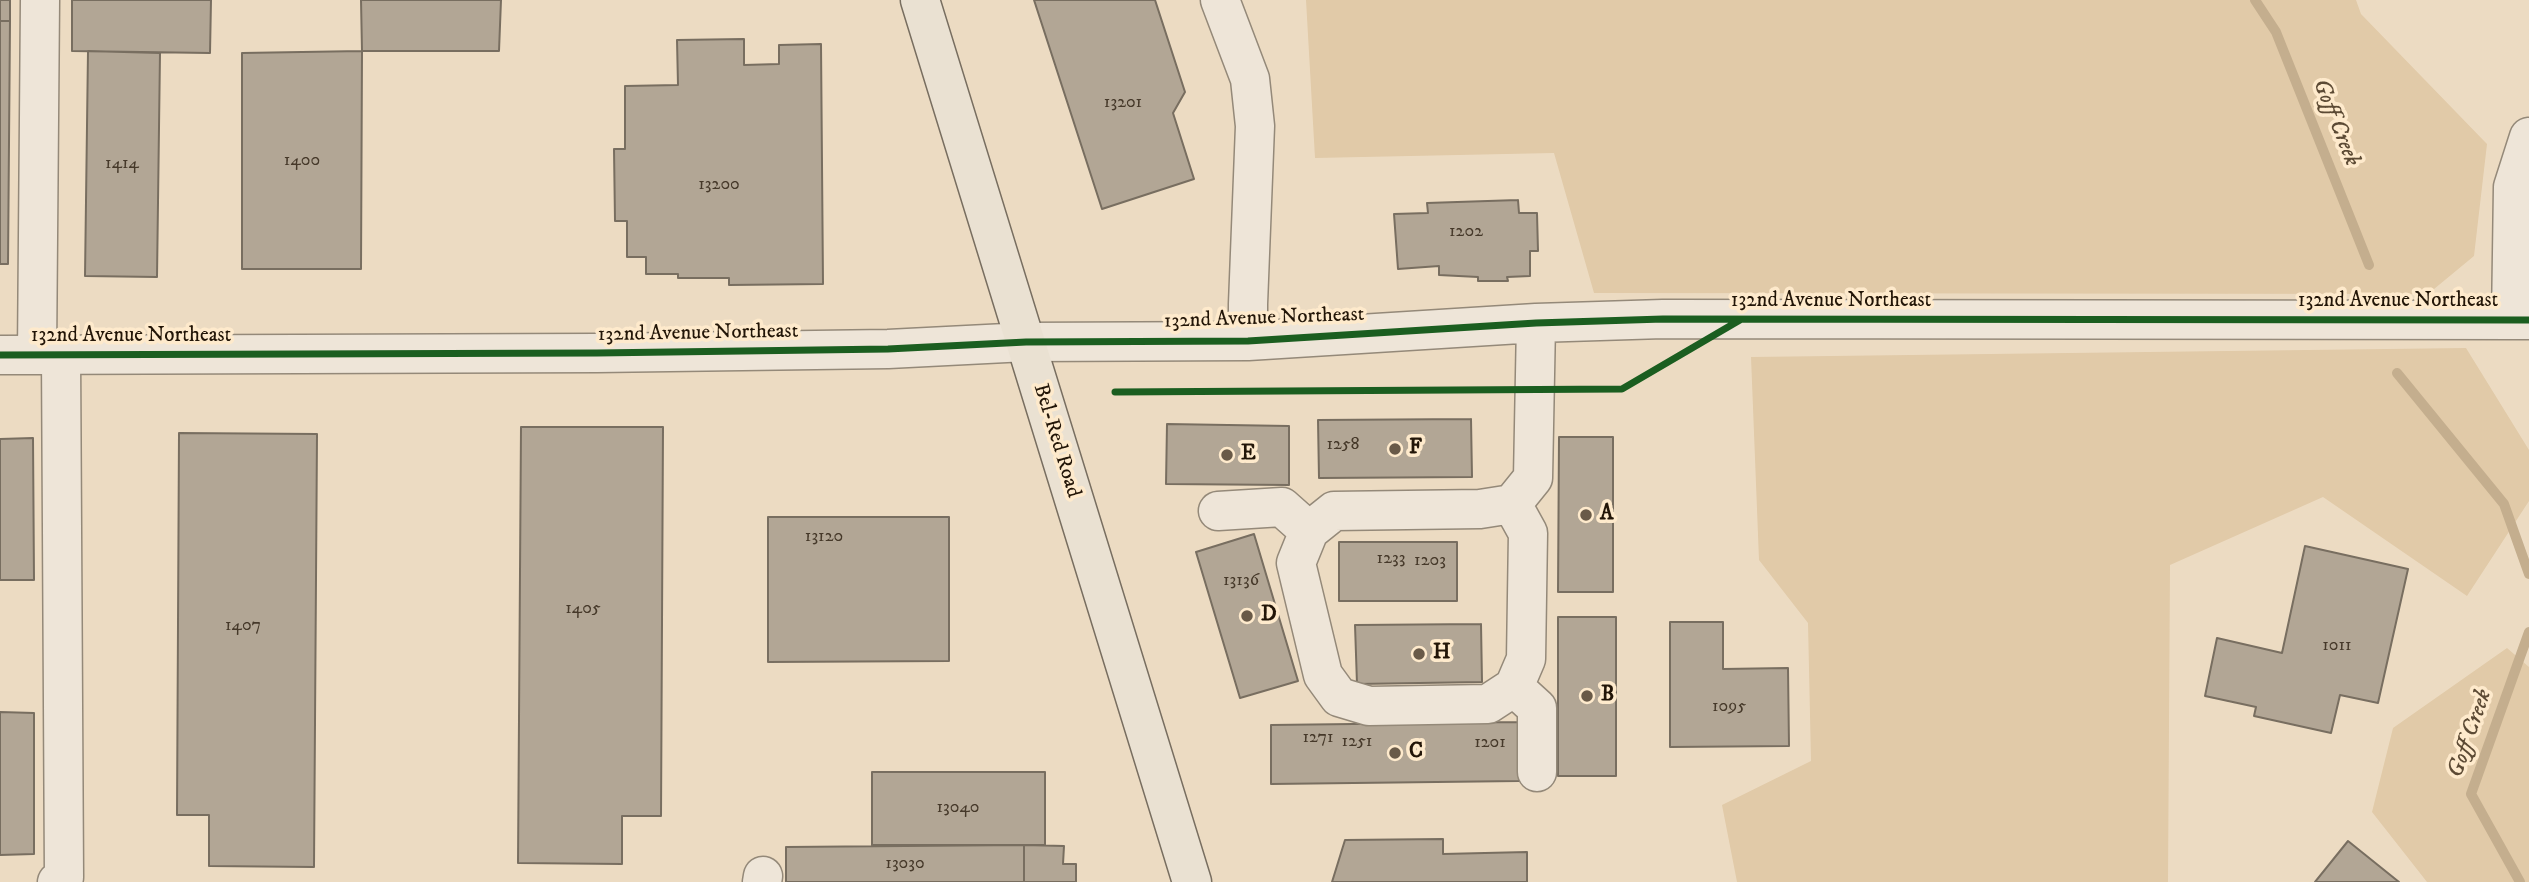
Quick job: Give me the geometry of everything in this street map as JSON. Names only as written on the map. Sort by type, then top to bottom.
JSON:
[{"type":"main road","name":"Bel-Red Road","points":[[920,0],[1192,882]]},
{"type":"street","points":[[40,0],[33,355],[64,877],[57,882]]},
{"type":"street","points":[[1220,0],[1250,79],[1255,126],[1248,341]]},
{"type":"street","points":[[2520,320],[2513,187],[2529,137]]},
{"type":"street","name":"132nd Avenue Northeast","points":[[33,355],[888,349],[1026,342],[1248,341],[1536,323],[1663,319],[2520,320]]},
{"type":"street","points":[[1512,503],[1528,533],[1526,659],[1514,687],[1488,704],[1369,706],[1339,697],[1323,675],[1296,563],[1309,531],[1334,511],[1480,509],[1512,503],[1534,478],[1536,323]]},
{"type":"street","points":[[1218,512],[1282,507],[1309,531]]},
{"type":"street","points":[[1514,687],[1537,708],[1537,772]]},
{"type":"shaded area","points":[[1306,0],[2356,0],[2361,14],[2487,144],[2474,256],[2428,294],[1594,293],[1554,153],[1315,158]]},
{"type":"shaded area","points":[[2466,348],[2529,450],[2529,501],[2467,596],[2323,497],[2170,565],[2168,882],[1737,882],[1722,805],[1811,761],[1808,623],[1759,560],[1751,357]]},
{"type":"shaded area","points":[[2507,648],[2529,667],[2529,882],[2427,882],[2372,812],[2393,728]]},
{"type":"building","points":[[0,0],[10,0],[10,21],[0,21]]},
{"type":"building","points":[[72,0],[211,0],[210,53],[72,51]]},
{"type":"building","points":[[361,0],[501,0],[499,51],[362,51]]},
{"type":"building","points":[[1034,0],[1155,0],[1185,92],[1173,113],[1194,179],[1102,209]]},
{"type":"building","points":[[0,21],[10,21],[8,264],[0,264]]},
{"type":"building","points":[[744,39],[744,65],[779,64],[779,45],[821,44],[823,284],[729,285],[729,278],[678,278],[678,274],[646,274],[646,257],[627,257],[627,221],[615,221],[614,149],[625,149],[625,86],[678,85],[677,40]]},
{"type":"building","points":[[88,51],[160,53],[157,277],[85,276]]},
{"type":"building","points":[[362,51],[361,269],[242,269],[242,53]]},
{"type":"building","points":[[1518,200],[1519,213],[1537,213],[1538,251],[1530,251],[1530,276],[1507,277],[1508,281],[1478,281],[1478,277],[1439,275],[1439,266],[1398,269],[1394,214],[1428,213],[1427,203]]},
{"type":"building","name":"F","points":[[1471,419],[1472,477],[1319,478],[1318,420]]},
{"type":"building","name":"E","points":[[1167,424],[1289,426],[1289,485],[1166,484]]},
{"type":"building","points":[[521,427],[663,427],[661,816],[622,816],[622,864],[518,863]]},
{"type":"building","points":[[179,433],[317,434],[314,867],[209,866],[209,815],[177,815]]},
{"type":"building","name":"A","points":[[1559,437],[1613,437],[1613,592],[1558,592]]},
{"type":"building","points":[[33,438],[34,580],[0,580],[0,439]]},
{"type":"building","points":[[768,517],[949,517],[949,661],[768,662]]},
{"type":"building","name":"D","points":[[1254,534],[1298,681],[1240,698],[1196,552]]},
{"type":"building","points":[[1339,542],[1457,542],[1457,601],[1339,601]]},
{"type":"building","points":[[2305,546],[2408,569],[2378,703],[2340,695],[2331,733],[2254,716],[2256,707],[2205,696],[2217,638],[2282,653]]},
{"type":"building","name":"B","points":[[1558,617],[1616,617],[1616,776],[1558,776]]},
{"type":"building","points":[[1670,622],[1723,622],[1723,669],[1788,668],[1789,746],[1670,747]]},
{"type":"building","name":"H","points":[[1481,624],[1482,682],[1357,684],[1355,625]]},
{"type":"building","points":[[0,712],[34,713],[34,854],[0,855]]},
{"type":"building","name":"C","points":[[1518,722],[1519,781],[1271,784],[1271,725]]},
{"type":"building","points":[[872,772],[1045,772],[1045,845],[872,845]]},
{"type":"building","points":[[1443,839],[1443,854],[1527,852],[1527,882],[1332,882],[1345,840]]},
{"type":"building","points":[[2348,841],[2399,882],[2315,882]]},
{"type":"building","points":[[1024,845],[1064,846],[1063,864],[1076,864],[1076,882],[1024,882]]},
{"type":"building","points":[[1024,845],[1024,882],[786,882],[786,847]]},
{"type":"waterway","name":"Goff Creek","points":[[2255,0],[2276,32],[2369,265]]},
{"type":"waterway","name":"Goff Creek","points":[[2397,373],[2504,504],[2529,574]]},
{"type":"waterway","name":"Goff Creek","points":[[2520,882],[2471,794],[2529,632]]},
{"type":"cycle path","points":[[0,355],[888,349],[1026,342],[1248,341],[1536,323],[1663,319],[2529,320]]},
{"type":"cycle path","points":[[1115,392],[1622,389],[1740,320]]},
{"type":"place","name":"F","points":[[1395,449]]},
{"type":"place","name":"E","points":[[1227,455]]},
{"type":"place","name":"A","points":[[1586,515]]},
{"type":"place","name":"D","points":[[1247,616]]},
{"type":"place","name":"H","points":[[1419,654]]},
{"type":"place","name":"B","points":[[1587,696]]},
{"type":"place","name":"C","points":[[1395,753]]}]
